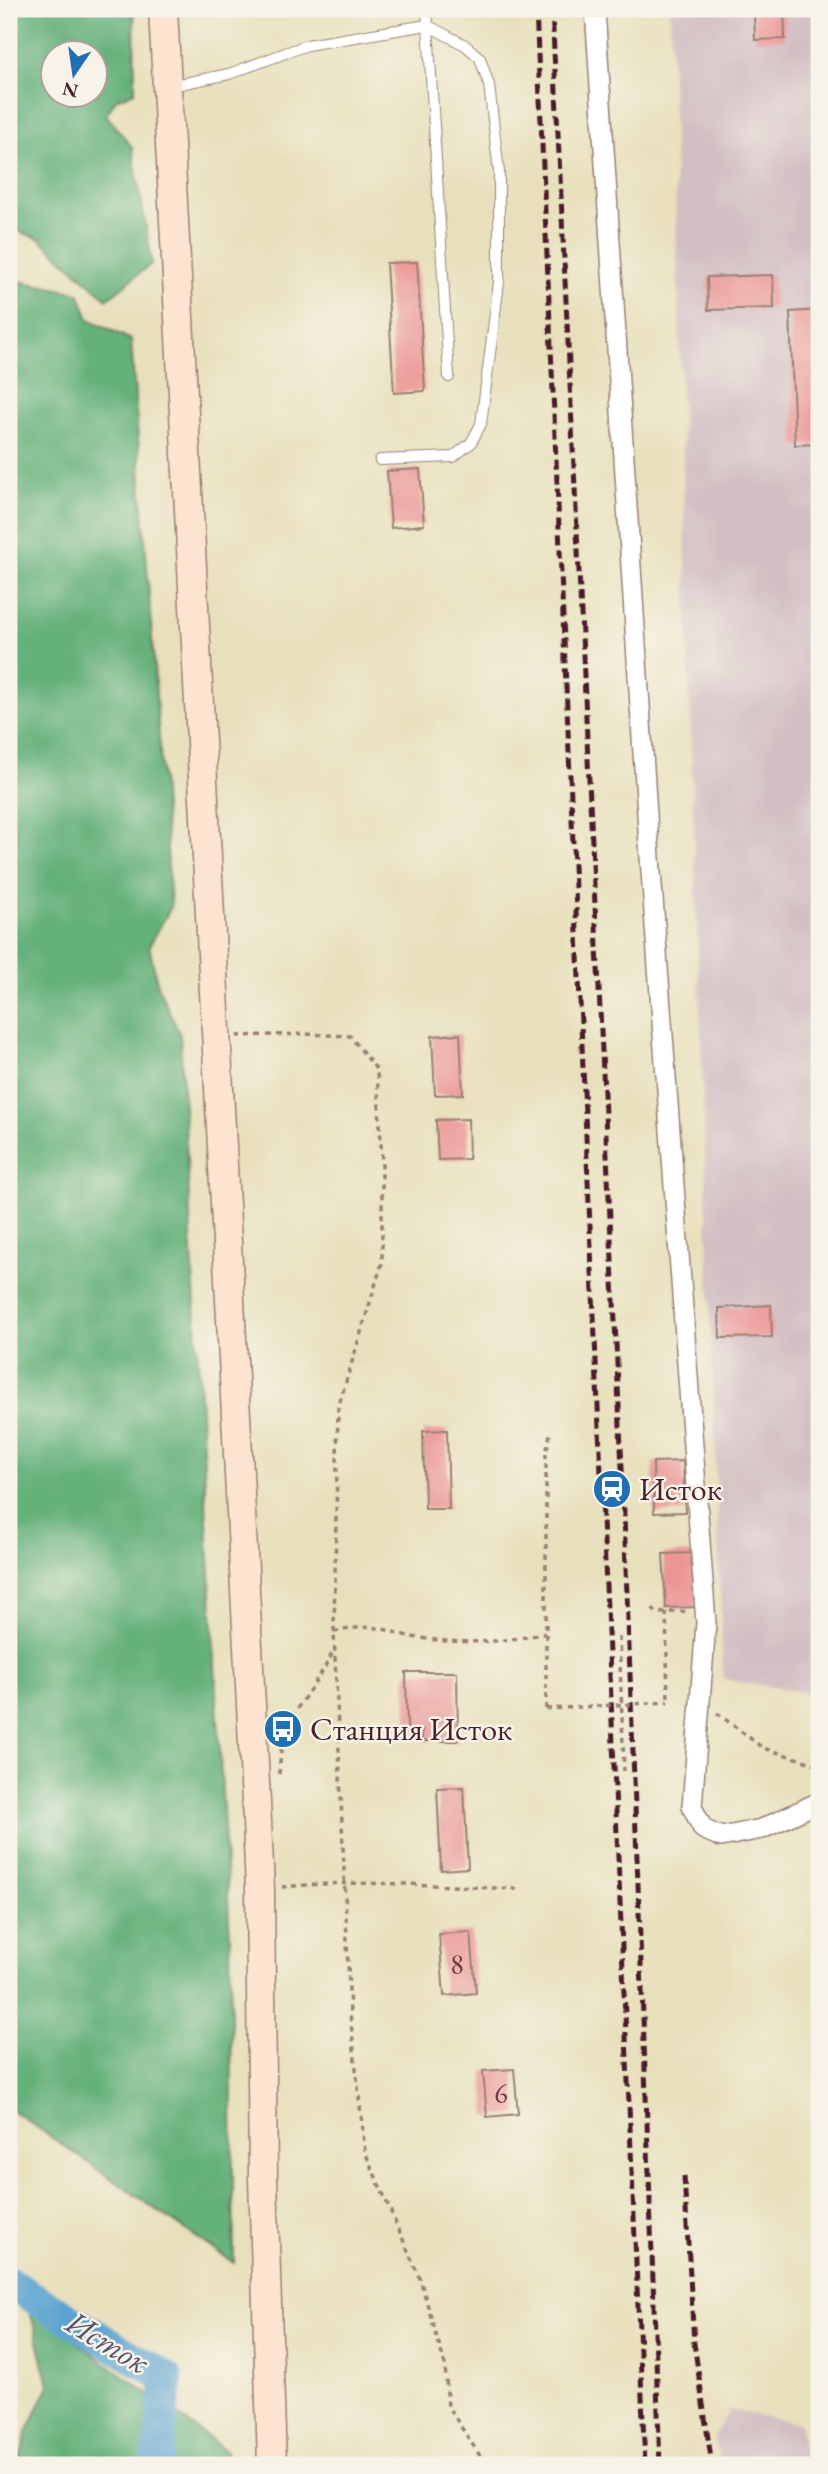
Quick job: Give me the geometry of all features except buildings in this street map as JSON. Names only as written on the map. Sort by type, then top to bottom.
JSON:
[{"type":"main road","points":[[163,9],[260,1890],[263,2178],[272,2465]]},
{"type":"street","points":[[595,9],[646,802],[705,1610],[692,1807],[703,1829],[721,1837],[762,1829],[819,1802]]},
{"type":"lane","points":[[426,9],[449,377]]},
{"type":"lane","points":[[167,86],[229,75],[307,45],[427,24],[465,45],[480,58],[489,85],[499,172],[499,282],[481,424],[471,443],[453,457],[380,460]]},
{"type":"path","points":[[218,1037],[306,1034],[350,1036],[377,1070],[382,1162],[382,1263],[338,1408],[334,1632],[350,2013],[365,2152],[420,2279],[445,2365],[448,2407],[486,2465]]},
{"type":"path","points":[[550,1434],[546,1454],[546,1709],[668,1702],[666,1612]]},
{"type":"path","points":[[653,1608],[656,1613],[705,1610]]},
{"type":"path","points":[[334,1632],[376,1628],[417,1638],[465,1643],[545,1635]]},
{"type":"path","points":[[618,1637],[624,1771]]},
{"type":"path","points":[[279,1780],[283,1730],[335,1648]]},
{"type":"path","points":[[700,1699],[763,1748],[819,1765]]},
{"type":"path","points":[[260,1890],[343,1883],[518,1889]]},
{"type":"shaded area","points":[[670,9],[819,9],[819,1695],[723,1679],[692,779]]},
{"type":"shaded area","points":[[729,2410],[799,2423],[806,2465],[721,2465],[714,2437]]},
{"type":"green space","points":[[9,9],[134,9],[135,92],[116,99],[106,115],[132,147],[152,263],[107,299],[40,239],[9,228]]},
{"type":"green space","points":[[9,279],[79,293],[89,319],[131,340],[171,907],[149,946],[158,987],[180,1035],[230,1936],[234,2263],[9,2108]]},
{"type":"green space","points":[[29,2307],[225,2450],[232,2465],[18,2465],[27,2432],[49,2385]]},
{"type":"waterway","name":"Исток","points":[[9,2283],[167,2378],[157,2465]]},
{"type":"railway","points":[[536,9],[645,2465]]},
{"type":"railway","points":[[552,9],[623,1489],[660,2465]]},
{"type":"railway","points":[[684,2176],[694,2343],[712,2465]]},
{"type":"place","name":"Исток","points":[[612,1489]]},
{"type":"place","name":"Станция Исток","points":[[283,1729]]}]
